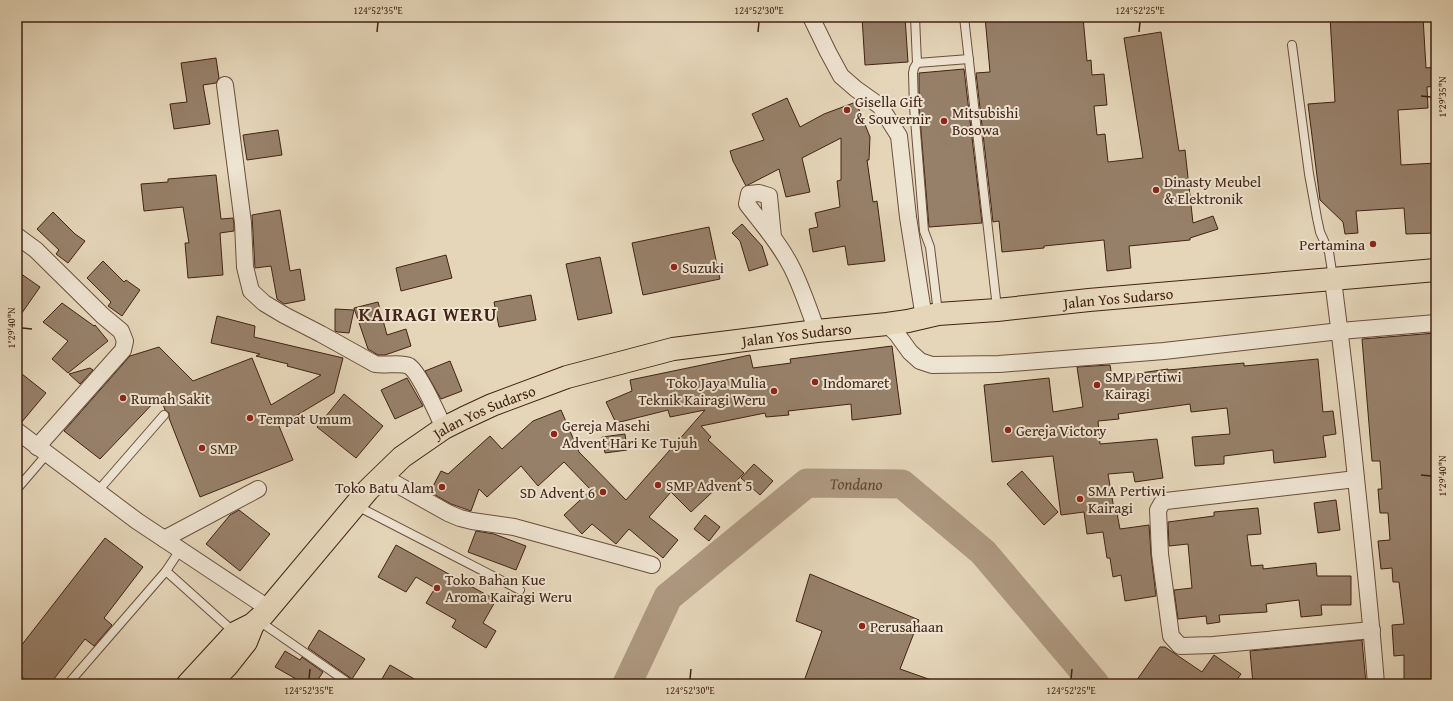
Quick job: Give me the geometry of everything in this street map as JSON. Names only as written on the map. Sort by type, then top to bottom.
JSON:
[{"type":"highway","name":"Jalan Yos Sudarso","points":[[188,684],[253,621],[355,505],[402,457],[444,428],[492,405],[567,377],[673,349],[816,331],[887,324],[931,316],[1089,300],[1436,270]]},
{"type":"highway","points":[[209,684],[227,666],[246,642],[253,621]]},
{"type":"street","points":[[811,17],[841,76],[880,106],[898,136],[908,217],[931,316]]},
{"type":"street","points":[[225,85],[243,223],[245,267],[251,291],[264,303],[284,315],[375,364],[400,364],[409,366],[419,378],[444,428]]},
{"type":"street","points":[[17,236],[36,250],[120,331],[126,341],[123,350],[42,450]]},
{"type":"street","points":[[774,238],[792,268],[816,331]]},
{"type":"street","points":[[1333,280],[1356,479],[1372,630],[1376,684]]},
{"type":"street","points":[[887,324],[898,334],[910,352],[920,361],[932,364],[999,364],[1164,351],[1340,331],[1436,323]]},
{"type":"street","points":[[17,431],[97,492],[180,550],[253,621]]},
{"type":"street","points":[[382,476],[448,513],[460,518],[514,527],[652,565]]},
{"type":"street","points":[[1356,479],[1166,501],[1162,503],[1158,510],[1160,554],[1171,636],[1180,646],[1213,645],[1372,630]]},
{"type":"street","points":[[164,539],[258,489]]},
{"type":"lane","points":[[915,17],[917,63],[913,73],[914,107],[924,231],[930,247],[931,316]]},
{"type":"lane","points":[[964,17],[997,310]]},
{"type":"lane","points":[[1292,45],[1308,166],[1317,218],[1320,232],[1329,252],[1333,280]]},
{"type":"lane","points":[[917,63],[969,59]]},
{"type":"lane","points":[[97,492],[164,415]]},
{"type":"lane","points":[[17,489],[42,450]]},
{"type":"lane","points":[[355,505],[520,590]]},
{"type":"lane","points":[[68,684],[166,571],[180,550]]},
{"type":"lane","points":[[166,571],[253,621],[350,684]]},
{"type":"building","points":[[862,17],[905,17],[908,62],[865,65]]},
{"type":"building","points":[[985,17],[1083,17],[1087,61],[1091,60],[1092,75],[1104,74],[1107,105],[1094,106],[1097,135],[1105,134],[1108,162],[1143,158],[1124,38],[1161,32],[1179,151],[1185,150],[1193,223],[1213,216],[1218,229],[1190,238],[1190,240],[1129,246],[1131,268],[1107,271],[1104,240],[1002,252],[999,221],[993,222],[976,73],[990,72]]},
{"type":"building","points":[[1330,17],[1423,17],[1426,68],[1436,67],[1436,86],[1427,87],[1428,108],[1398,110],[1401,165],[1436,163],[1436,233],[1406,234],[1404,208],[1356,211],[1358,233],[1345,234],[1343,222],[1320,200],[1308,104],[1335,102]]},
{"type":"building","points":[[216,58],[219,78],[216,83],[203,85],[210,124],[174,129],[170,104],[187,102],[181,63]]},
{"type":"building","name":"Mitsubishi Bosowa","points":[[964,69],[982,223],[929,227],[919,107],[919,73]]},
{"type":"building","points":[[787,98],[800,127],[824,114],[856,102],[870,137],[869,160],[867,160],[873,202],[877,201],[885,261],[848,265],[845,246],[813,252],[809,229],[818,227],[815,213],[840,207],[837,181],[841,180],[841,138],[802,158],[810,192],[786,197],[779,169],[746,186],[733,161],[730,151],[764,140],[752,114]]},
{"type":"building","points":[[278,130],[282,155],[247,160],[243,135]]},
{"type":"building","points":[[216,175],[221,219],[233,218],[234,224],[234,231],[220,233],[223,275],[188,278],[185,243],[189,243],[183,207],[144,211],[141,184],[168,182],[168,179]]},
{"type":"building","points":[[280,210],[290,271],[300,269],[305,300],[284,304],[277,299],[271,266],[255,268],[252,215]]},
{"type":"building","points":[[53,212],[75,234],[85,241],[68,263],[56,254],[59,250],[37,229]]},
{"type":"building","points":[[742,224],[762,246],[768,265],[749,271],[740,241],[732,233]]},
{"type":"building","points":[[709,227],[720,279],[643,295],[632,243]]},
{"type":"building","points":[[446,255],[452,278],[401,291],[396,268]]},
{"type":"building","points":[[600,257],[612,313],[578,320],[566,264]]},
{"type":"building","points":[[103,261],[124,282],[126,280],[140,290],[122,316],[108,306],[111,302],[87,278]]},
{"type":"building","points":[[17,271],[40,287],[17,320]]},
{"type":"building","points":[[531,295],[536,320],[499,327],[494,302]]},
{"type":"building","points":[[378,302],[387,335],[406,329],[411,346],[385,355],[378,355],[368,349],[354,308]]},
{"type":"building","points":[[62,303],[94,326],[95,325],[108,341],[68,373],[52,359],[68,341],[43,322]]},
{"type":"building","points":[[335,309],[354,310],[349,333],[335,331]]},
{"type":"building","points":[[217,316],[255,326],[254,337],[343,358],[334,393],[279,426],[293,460],[200,497],[169,418],[169,413],[165,410],[160,396],[100,459],[64,431],[130,356],[159,347],[193,381],[252,358],[271,405],[321,375],[287,366],[288,364],[256,356],[260,354],[211,343]]},
{"type":"building","points":[[1436,333],[1436,554],[1433,554],[1436,594],[1432,594],[1436,621],[1436,684],[1404,684],[1404,655],[1394,656],[1392,625],[1404,624],[1399,582],[1393,582],[1392,568],[1381,569],[1378,541],[1390,540],[1388,513],[1380,513],[1378,489],[1382,489],[1380,461],[1372,461],[1362,339]]},
{"type":"building","points":[[892,346],[901,414],[852,420],[851,404],[788,411],[789,415],[766,417],[765,413],[701,426],[711,437],[708,440],[744,473],[728,490],[721,484],[691,512],[671,492],[649,517],[678,540],[663,558],[629,529],[616,544],[592,524],[582,534],[564,515],[591,490],[564,462],[538,486],[521,466],[487,497],[479,489],[471,511],[451,504],[430,492],[441,471],[448,474],[490,436],[502,449],[533,421],[561,410],[579,452],[626,500],[705,410],[670,417],[668,410],[616,423],[606,402],[632,391],[630,380],[750,355],[753,368],[791,363],[790,359]]},
{"type":"building","points":[[1318,359],[1323,412],[1333,411],[1336,434],[1323,436],[1326,457],[1274,463],[1273,450],[1224,456],[1224,464],[1195,466],[1192,437],[1230,434],[1227,408],[1191,412],[1190,404],[1118,414],[1119,419],[1098,421],[1100,444],[1157,439],[1163,478],[1135,482],[1133,472],[1108,474],[1114,509],[1116,508],[1120,529],[1149,525],[1156,596],[1125,601],[1121,575],[1113,577],[1110,558],[1107,558],[1103,532],[1087,534],[1084,512],[1061,515],[1053,456],[992,462],[984,385],[1049,378],[1053,412],[1083,407],[1077,367],[1110,365],[1112,377],[1168,369],[1244,363],[1244,366]]},
{"type":"building","points":[[450,361],[462,391],[441,399],[425,371]]},
{"type":"building","points":[[90,368],[93,370],[80,384],[69,374]]},
{"type":"building","points":[[17,370],[46,393],[21,423],[17,422]]},
{"type":"building","points":[[407,378],[423,406],[395,419],[381,390]]},
{"type":"building","points":[[344,394],[383,426],[356,458],[317,427]]},
{"type":"building","points":[[625,434],[627,450],[605,453],[602,437]]},
{"type":"building","points":[[754,464],[773,481],[760,495],[741,478]]},
{"type":"building","points":[[1022,471],[1058,512],[1044,525],[1007,484]]},
{"type":"building","points":[[1336,500],[1340,530],[1318,533],[1314,503]]},
{"type":"building","points":[[1258,508],[1261,534],[1247,535],[1251,566],[1263,565],[1263,569],[1316,563],[1317,576],[1351,576],[1351,605],[1321,605],[1322,615],[1301,617],[1299,600],[1266,604],[1267,612],[1219,615],[1220,622],[1207,624],[1206,616],[1178,619],[1174,590],[1192,588],[1188,544],[1169,546],[1168,522],[1214,516],[1214,512]]},
{"type":"building","points":[[239,510],[270,534],[240,571],[206,544],[230,515]]},
{"type":"building","points":[[705,515],[720,527],[709,541],[694,529]]},
{"type":"building","points":[[476,531],[494,534],[526,546],[516,570],[468,552]]},
{"type":"building","points":[[105,538],[143,567],[104,618],[112,625],[94,646],[85,639],[50,684],[31,684],[17,673],[17,651]]},
{"type":"building","name":"Toko Bahan Kue Aroma Kairagi Weru","points":[[396,545],[496,600],[483,623],[496,631],[486,648],[452,627],[456,620],[426,603],[435,588],[416,577],[406,592],[378,577]]},
{"type":"building","name":"Perusahaan","points":[[810,574],[919,620],[900,669],[937,682],[937,684],[803,684],[822,631],[796,621]]},
{"type":"building","points":[[319,630],[365,659],[352,679],[308,648]]},
{"type":"building","points":[[1362,640],[1366,684],[1253,684],[1250,651]]},
{"type":"building","points":[[1160,647],[1165,647],[1202,672],[1214,655],[1241,674],[1234,684],[1134,684]]},
{"type":"building","points":[[285,651],[300,660],[302,657],[323,672],[315,684],[305,684],[275,667]]},
{"type":"building","points":[[390,665],[423,684],[379,684]]},
{"type":"waterway","name":"Tondano","points":[[627,684],[668,597],[807,483],[902,484],[983,552],[1095,684]]},
{"type":"place","name":"Gisella Gift & Souvernir","points":[[847,110]]},
{"type":"place","name":"Mitsubishi Bosowa","points":[[944,121]]},
{"type":"place","name":"Dinasty Meubel & Elektronik","points":[[1156,190]]},
{"type":"place","name":"Pertamina","points":[[1373,244]]},
{"type":"place","name":"Suzuki","points":[[674,267]]},
{"type":"place","name":"Indomaret","points":[[815,382]]},
{"type":"place","name":"SMP Pertiwi Kairagi","points":[[1097,385]]},
{"type":"place","name":"Toko Jaya Mulia Teknik Kairagi Weru","points":[[774,391]]},
{"type":"place","name":"Rumah Sakit","points":[[123,398]]},
{"type":"place","name":"Tempat Umum","points":[[250,418]]},
{"type":"place","name":"Gereja Victory","points":[[1008,430]]},
{"type":"place","name":"Gereja Masehi Advent Hari Ke Tujuh","points":[[554,434]]},
{"type":"place","name":"SMP","points":[[202,448]]},
{"type":"place","name":"SMP Advent 5","points":[[658,485]]},
{"type":"place","name":"Toko Batu Alam","points":[[442,487]]},
{"type":"place","name":"SD Advent 6","points":[[603,492]]},
{"type":"place","name":"SMA Pertiwi Kairagi","points":[[1080,499]]},
{"type":"place","name":"Toko Bahan Kue Aroma Kairagi Weru","points":[[437,588]]},
{"type":"place","name":"Perusahaan","points":[[862,626]]},
{"type":"district","name":"KAIRAGI WERU","points":[[428,314]]}]
